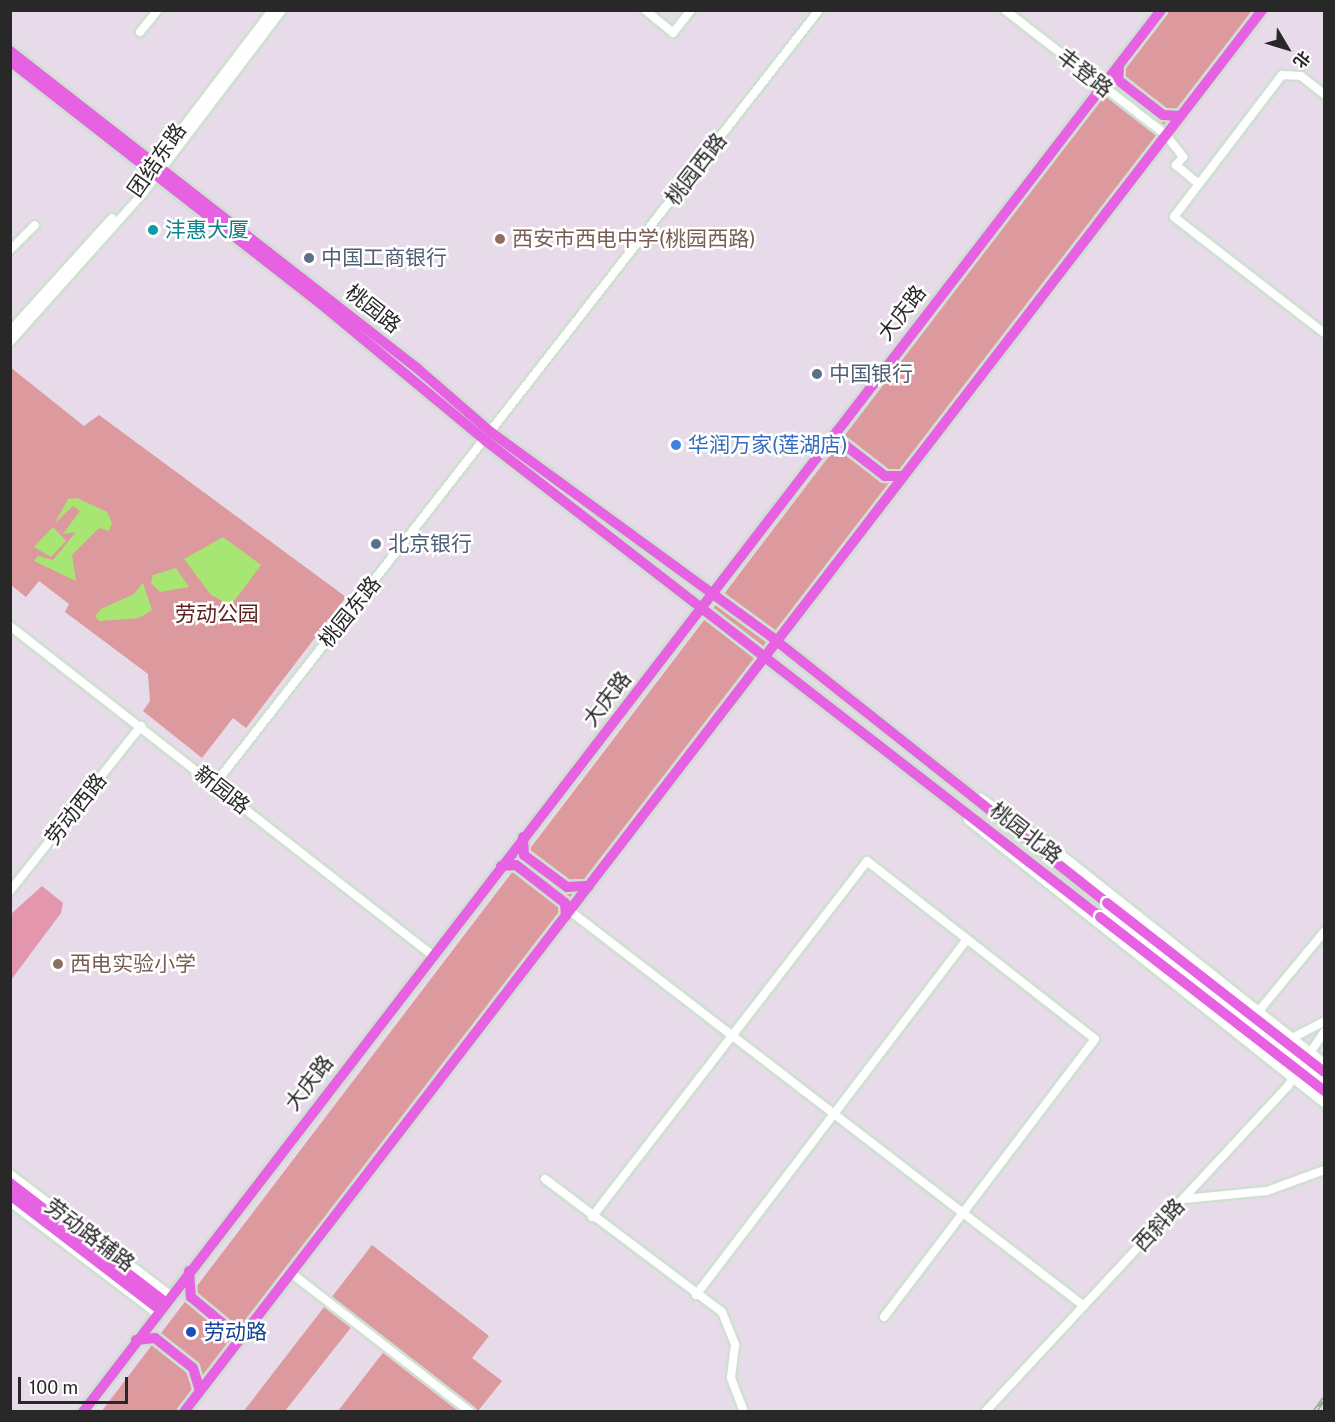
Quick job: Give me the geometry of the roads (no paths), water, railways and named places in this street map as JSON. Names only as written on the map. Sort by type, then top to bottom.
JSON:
[{"type":"main road","name":"大庆路","points":[[83,1412],[162,1305],[711,597],[1161,10]]},
{"type":"main road","points":[[184,1412],[568,914],[774,639],[1262,10]]},
{"type":"main road","name":"桃园路","points":[[10,51],[703,607]]},
{"type":"main road","name":"桃园路","points":[[10,62],[156,169]]},
{"type":"main road","points":[[1119,67],[1118,80],[1163,114],[1180,116]]},
{"type":"main road","points":[[1103,86],[1116,83],[1163,119],[1167,134]]},
{"type":"main road","points":[[837,431],[837,439],[885,476],[900,476]]},
{"type":"main road","name":"桃园路","points":[[489,437],[711,597]]},
{"type":"main road","points":[[827,443],[835,442],[884,480],[888,491]]},
{"type":"main road","name":"桃园北路","points":[[711,597],[774,639],[1324,1072]]},
{"type":"main road","name":"桃园北路","points":[[703,607],[1324,1091]]},
{"type":"main road","points":[[524,837],[521,851],[533,862],[567,887],[589,886]]},
{"type":"main road","points":[[501,866],[516,865],[565,903],[568,914]]},
{"type":"main road","points":[[10,1183],[162,1305]]},
{"type":"main road","points":[[10,1195],[162,1305]]},
{"type":"main road","points":[[189,1271],[191,1297],[227,1327],[246,1332]]},
{"type":"main road","points":[[136,1340],[155,1338],[163,1344],[193,1368],[200,1391]]},
{"type":"street","points":[[140,32],[158,10]]},
{"type":"street","name":"团结东路","points":[[10,331],[156,169],[272,10]]},
{"type":"street","points":[[10,342],[156,169],[282,10]]},
{"type":"street","points":[[645,10],[673,33],[691,10]]},
{"type":"street","name":"桃园西路","points":[[489,437],[819,10]]},
{"type":"street","name":"丰登路","points":[[1005,10],[1103,86]]},
{"type":"street","points":[[1324,94],[1301,76],[1282,75],[1196,182],[1174,217],[1324,333]]},
{"type":"street","points":[[1167,134],[1183,157],[1176,165],[1196,182]]},
{"type":"street","points":[[10,250],[35,225]]},
{"type":"street","name":"桃园东路","points":[[215,784],[489,437]]},
{"type":"street","name":"新园路","points":[[10,626],[141,726],[432,956]]},
{"type":"street","name":"劳动西路","points":[[10,891],[141,726]]},
{"type":"street","points":[[958,784],[1011,815],[1324,1063]]},
{"type":"street","points":[[939,790],[990,842],[1324,1103]]},
{"type":"street","points":[[592,1217],[867,861],[1095,1040],[884,1317]]},
{"type":"street","points":[[568,914],[732,1035],[1084,1306]]},
{"type":"street","points":[[1258,1012],[1324,932]]},
{"type":"street","points":[[696,1295],[967,939]]},
{"type":"street","points":[[1292,1038],[1324,1022]]},
{"type":"street","name":"西斜路","points":[[985,1412],[1293,1079],[1324,1032]]},
{"type":"street","points":[[1184,1199],[1268,1191],[1324,1170]]},
{"type":"street","name":"劳动路辅路","points":[[10,1174],[162,1305]]},
{"type":"street","points":[[545,1179],[592,1217],[722,1312],[730,1324],[735,1345],[731,1378],[744,1412]]},
{"type":"street","name":"劳动路辅路","points":[[10,1203],[162,1305]]},
{"type":"street","points":[[291,1273],[470,1412]]},
{"type":"railway","points":[[1314,1412],[1324,1398]]},
{"type":"place","name":"沣惠大厦","points":[[153,230]]},
{"type":"place","name":"西安市西电中学(桃园西路)","points":[[500,239]]},
{"type":"place","name":"中国工商银行","points":[[309,258]]},
{"type":"place","name":"中国银行","points":[[817,374]]},
{"type":"place","name":"华润万家(莲湖店)","points":[[676,445]]},
{"type":"place","name":"北京银行","points":[[376,544]]},
{"type":"place","name":"西电实验小学","points":[[58,964]]},
{"type":"place","name":"劳动路","points":[[191,1332]]},
{"type":"park label","name":"劳动公园","points":[[217,614]]}]
